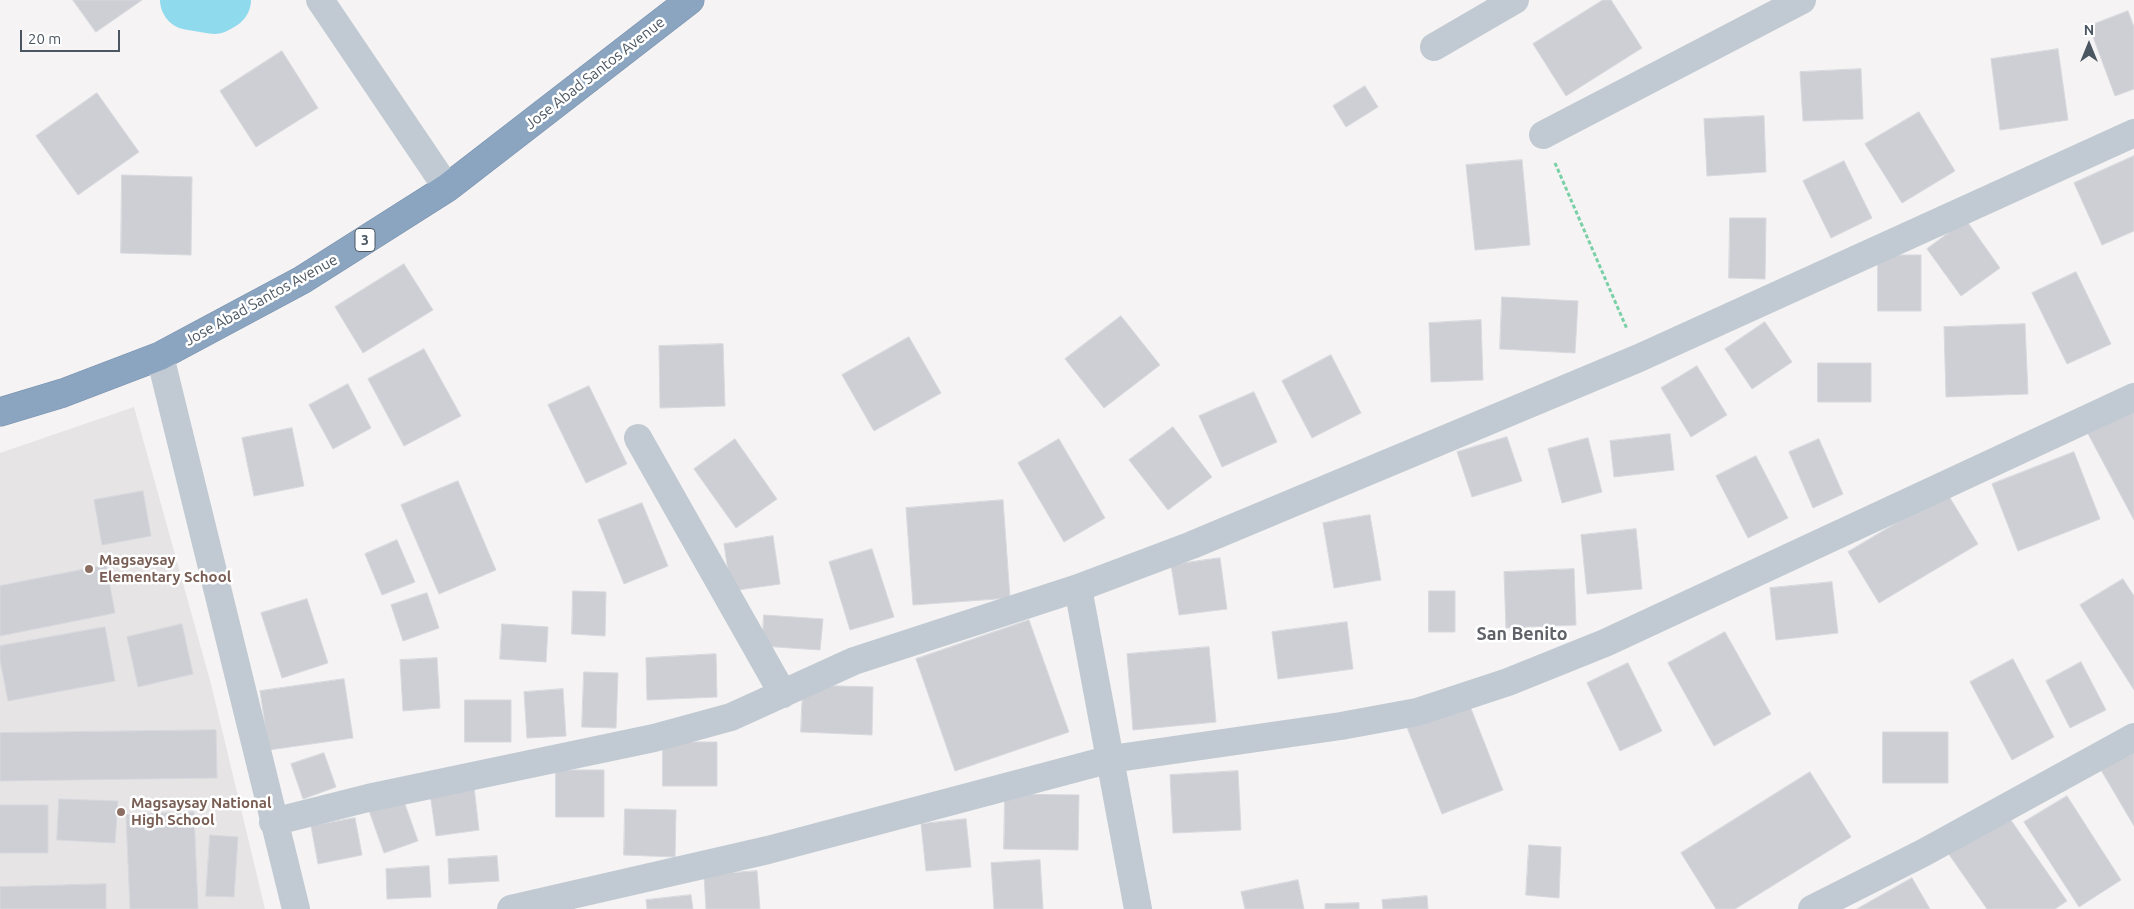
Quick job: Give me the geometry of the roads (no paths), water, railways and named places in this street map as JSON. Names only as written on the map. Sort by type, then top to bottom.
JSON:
[{"type":"highway","name":"Jose Abad Santos Avenue","points":[[0,412],[63,393],[160,356],[302,280],[447,188],[690,0]]},
{"type":"street","points":[[320,0],[447,188]]},
{"type":"street","points":[[1434,47],[1515,0]]},
{"type":"street","points":[[1543,135],[1802,0]]},
{"type":"street","points":[[273,822],[368,798],[654,738],[731,717],[854,661],[1078,588],[1192,545],[1639,358],[2134,133]]},
{"type":"street","points":[[160,356],[273,822],[296,909]]},
{"type":"street","points":[[511,909],[768,850],[1111,759],[1342,726],[1417,712],[1508,682],[1605,643],[2134,397]]},
{"type":"street","points":[[638,438],[783,694]]},
{"type":"street","points":[[1078,588],[1138,909]]},
{"type":"street","points":[[1812,909],[1923,852],[2134,737]]},
{"type":"waterway","points":[[190,0],[214,4],[221,0]]},
{"type":"place","name":"Magsaysay Elementary School","points":[[89,569]]},
{"type":"place","name":"Magsaysay National High School","points":[[121,812]]},
{"type":"district","name":"San Benito","points":[[1522,634]]}]
